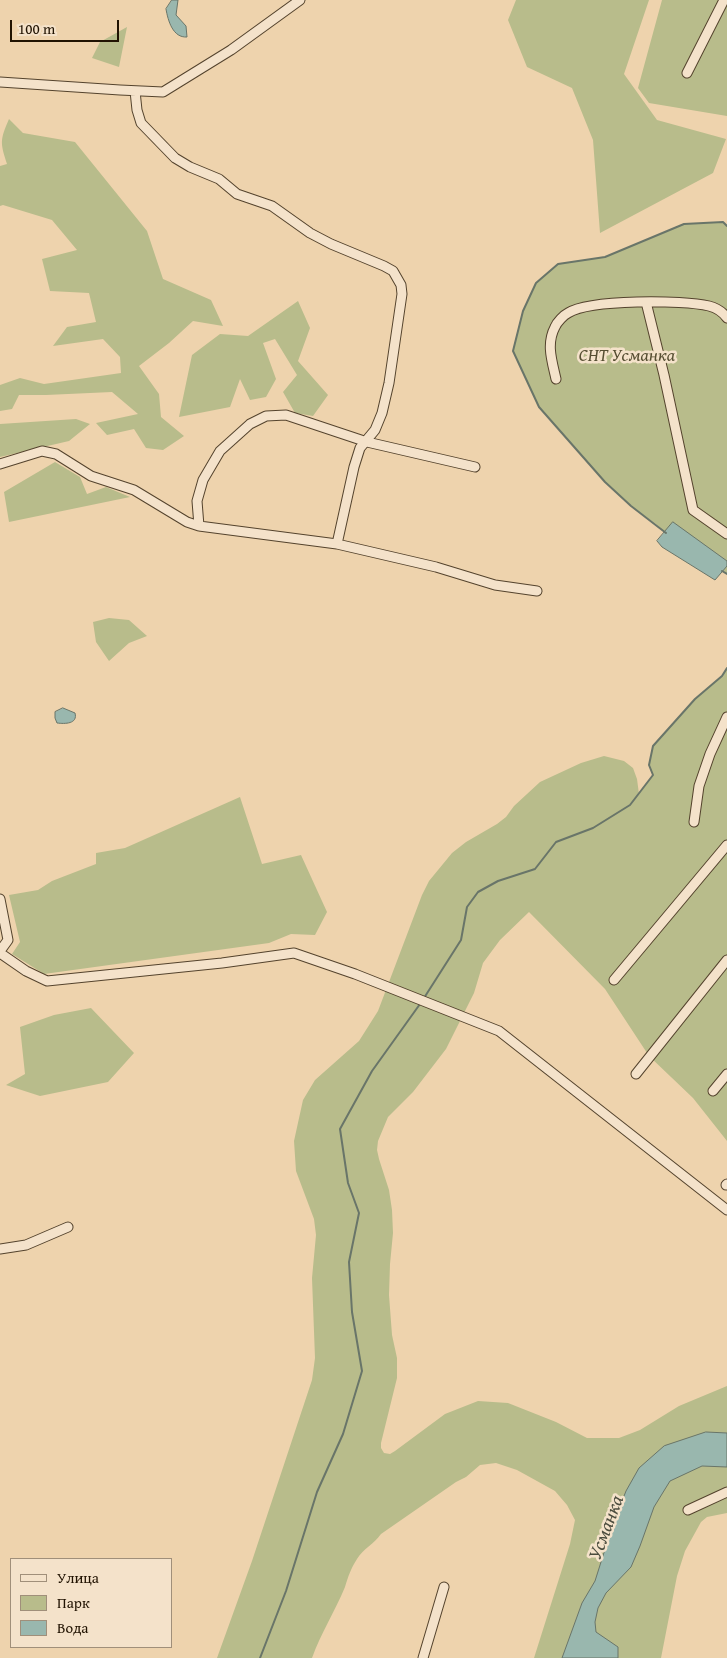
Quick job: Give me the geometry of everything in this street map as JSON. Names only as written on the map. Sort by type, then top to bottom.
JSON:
[{"type":"street","points":[[0,82],[163,92],[232,50],[300,0]]},
{"type":"street","points":[[687,73],[724,0]]},
{"type":"street","points":[[135,91],[137,110],[141,123],[175,158],[219,180],[237,194],[272,206],[310,233],[331,244],[393,271],[401,284],[402,294],[389,383],[382,413],[375,430],[367,442],[360,448],[337,544]]},
{"type":"street","points":[[646,302],[693,510],[727,534]]},
{"type":"street","points":[[556,379],[549,350],[555,326],[567,313],[581,308],[646,302],[709,306],[722,311],[727,318]]},
{"type":"street","points":[[199,526],[197,501],[203,480],[220,451],[250,424],[266,416],[286,416],[367,442],[475,467]]},
{"type":"street","points":[[0,464],[42,451],[56,454],[91,476],[134,490],[186,522],[199,526],[337,544],[436,567],[495,585],[537,591]]},
{"type":"street","points":[[694,822],[699,786],[710,754],[727,717]]},
{"type":"street","points":[[614,980],[727,845]]},
{"type":"street","points":[[0,899],[8,940],[0,952],[26,972],[47,981],[222,963],[294,952],[499,1031],[727,1210]]},
{"type":"street","points":[[636,1074],[727,960]]},
{"type":"street","points":[[714,1091],[727,1074]]},
{"type":"street","points":[[0,1250],[26,1245],[68,1227]]},
{"type":"street","points":[[688,1510],[727,1492]]},
{"type":"street","points":[[423,1658],[444,1587]]},
{"type":"green space","points":[[516,0],[649,0],[624,74],[657,120],[726,139],[713,173],[600,233],[593,140],[572,88],[527,67],[508,20]]},
{"type":"green space","points":[[662,0],[727,0],[727,116],[649,103],[638,88]]},
{"type":"green space","points":[[127,27],[119,67],[92,58],[100,42]]},
{"type":"green space","points":[[9,119],[23,133],[75,142],[147,231],[163,279],[211,300],[223,326],[193,321],[169,343],[139,366],[159,394],[161,417],[184,436],[163,450],[146,448],[134,429],[107,435],[96,423],[138,414],[112,392],[19,395],[12,409],[0,411],[0,385],[20,378],[44,384],[121,373],[120,357],[103,339],[53,346],[67,327],[96,322],[89,293],[50,291],[42,259],[77,250],[52,220],[3,205],[0,206],[0,166],[7,164],[2,141]]},
{"type":"green space","name":"СНТ Усманка","points":[[723,222],[727,226],[727,574],[706,562],[667,534],[631,506],[605,482],[539,407],[513,351],[523,311],[536,283],[558,264],[605,257],[684,224]]},
{"type":"green space","points":[[298,301],[310,328],[298,361],[328,395],[313,416],[295,413],[283,392],[297,375],[275,339],[263,343],[276,379],[266,397],[250,400],[240,379],[230,407],[179,417],[192,355],[220,334],[248,336]]},
{"type":"green space","points":[[76,419],[90,424],[69,441],[0,457],[0,424]]},
{"type":"green space","points":[[55,462],[80,477],[87,494],[106,487],[130,497],[9,522],[4,492]]},
{"type":"green space","points":[[109,618],[129,620],[147,636],[129,643],[109,661],[96,642],[93,622]]},
{"type":"green space","points":[[727,668],[727,1141],[693,1098],[649,1056],[605,989],[529,912],[500,940],[483,963],[474,993],[446,1049],[413,1092],[388,1117],[378,1141],[377,1150],[389,1190],[392,1210],[393,1233],[389,1295],[392,1335],[397,1358],[397,1378],[381,1443],[384,1453],[390,1454],[395,1451],[445,1414],[478,1401],[508,1403],[556,1422],[587,1438],[619,1438],[640,1430],[679,1406],[727,1386],[727,1513],[707,1517],[701,1522],[685,1551],[677,1576],[661,1658],[534,1658],[570,1544],[575,1520],[567,1505],[555,1491],[517,1470],[496,1463],[480,1465],[466,1477],[381,1534],[362,1552],[351,1569],[345,1587],[312,1658],[217,1658],[252,1561],[312,1380],[315,1358],[312,1278],[316,1235],[314,1219],[296,1171],[294,1141],[303,1100],[315,1080],[359,1041],[378,1011],[422,895],[429,881],[452,853],[506,817],[514,806],[540,782],[581,763],[604,756],[624,761],[633,768],[639,794],[653,775],[649,765],[653,746],[695,699],[722,676]]},
{"type":"green space","points":[[240,797],[262,864],[301,855],[327,912],[315,935],[291,934],[269,943],[44,974],[12,954],[20,942],[9,895],[38,890],[52,881],[96,864],[96,853],[125,848]]},
{"type":"green space","points":[[91,1008],[134,1053],[108,1082],[40,1096],[6,1085],[25,1074],[20,1027],[54,1015]]},
{"type":"water","points":[[172,0],[178,0],[176,15],[186,26],[187,37],[178,35],[168,19],[166,9]]},
{"type":"water","points":[[673,522],[727,561],[727,566],[715,580],[662,547],[657,541]]},
{"type":"water","points":[[63,708],[75,713],[73,721],[57,723],[55,712]]},
{"type":"water","name":"Усманка","points":[[706,1432],[727,1433],[727,1467],[702,1466],[670,1481],[654,1507],[631,1567],[606,1593],[598,1608],[595,1622],[596,1632],[618,1647],[618,1658],[562,1658],[582,1603],[595,1581],[613,1524],[626,1491],[639,1468],[664,1446]]},
{"type":"waterway","points":[[666,533],[631,506],[605,482],[539,407],[513,351],[523,311],[536,283],[558,264],[605,257],[684,224],[723,222],[727,226]]},
{"type":"waterway","points":[[722,571],[727,574]]},
{"type":"waterway","points":[[424,998],[461,940],[467,907],[478,892],[498,881],[535,869],[556,842],[593,828],[630,805],[653,775],[649,765],[653,746],[695,699],[722,676],[727,668]]},
{"type":"waterway","points":[[260,1658],[286,1591],[317,1492],[343,1434],[362,1371],[352,1312],[349,1262],[359,1213],[348,1183],[340,1129],[372,1071],[420,1004]]}]
